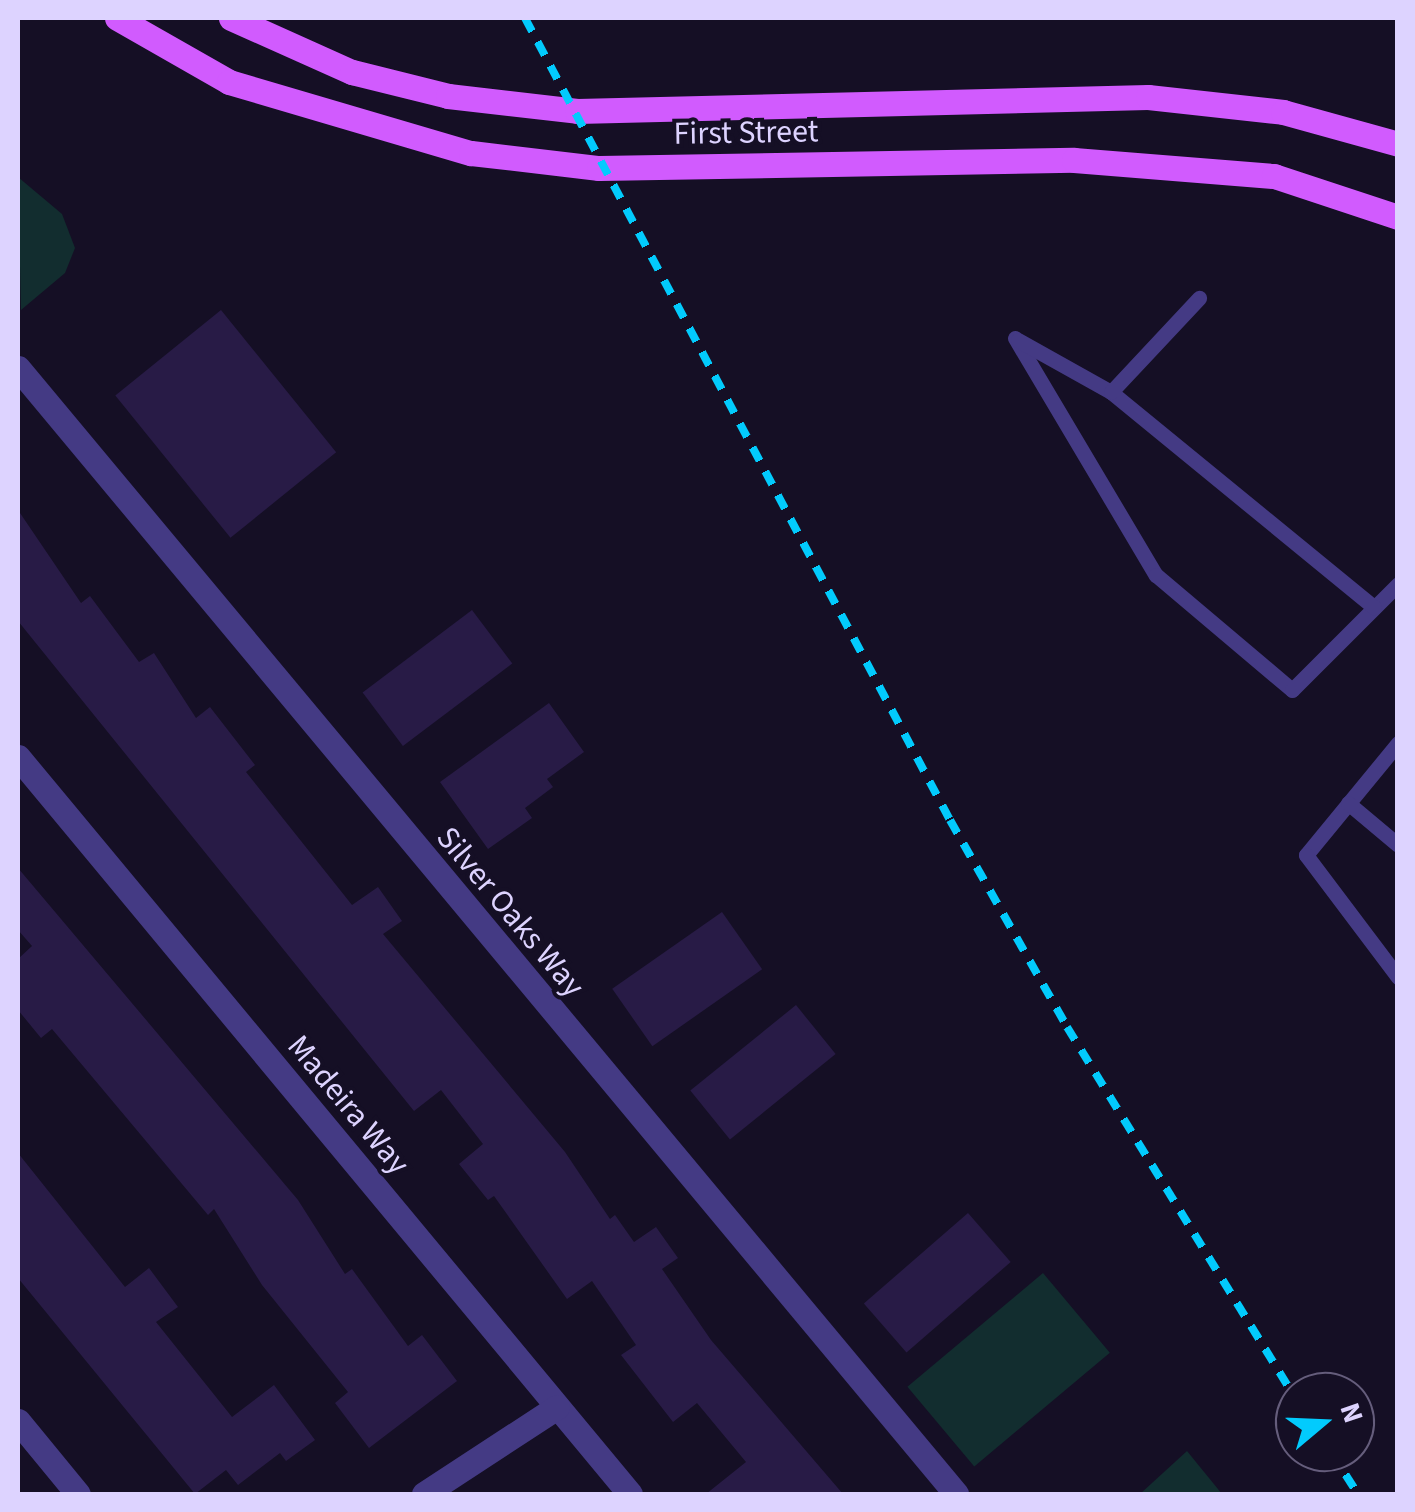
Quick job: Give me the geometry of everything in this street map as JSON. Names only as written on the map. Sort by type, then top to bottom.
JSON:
[{"type":"main road","name":"First Street","points":[[117,18],[229,82],[471,153],[599,168],[1074,160],[1274,176],[1398,217]]},
{"type":"main road","name":"First Street","points":[[231,18],[352,72],[448,96],[578,110],[761,110],[1148,97],[1283,112],[1398,144]]},
{"type":"street","name":"Silver Oaks Way","points":[[18,368],[956,1494]]},
{"type":"street","name":"Madeira Way","points":[[18,757],[630,1494]]},
{"type":"street","points":[[424,1494],[557,1408]]},
{"type":"street","points":[[18,1421],[78,1494]]},
{"type":"lane","points":[[1111,392],[1199,298]]},
{"type":"lane","points":[[1374,607],[1111,392],[1014,338],[1156,574],[1292,690],[1398,584]]},
{"type":"lane","points":[[1398,743],[1306,855],[1398,978]]},
{"type":"lane","points":[[1348,803],[1398,845]]},
{"type":"green space","points":[[18,177],[62,214],[75,248],[65,273],[21,310]]},
{"type":"green space","points":[[1043,1273],[1110,1353],[974,1466],[907,1387]]},
{"type":"green space","points":[[1187,1451],[1222,1494],[1140,1494]]},
{"type":"building","points":[[221,310],[336,452],[230,538],[115,396]]},
{"type":"building","points":[[18,510],[81,603],[90,596],[139,662],[154,653],[196,718],[210,707],[255,765],[246,772],[352,905],[378,887],[402,921],[383,934],[565,1152],[610,1219],[615,1215],[634,1242],[656,1227],[678,1258],[662,1269],[711,1340],[843,1494],[706,1494],[746,1462],[697,1403],[673,1422],[621,1355],[636,1345],[592,1281],[567,1299],[494,1196],[488,1200],[459,1164],[483,1144],[441,1090],[414,1111],[18,621]]},
{"type":"building","points":[[472,610],[512,664],[403,746],[363,692]]},
{"type":"building","points":[[549,703],[584,752],[547,779],[553,787],[525,808],[532,818],[488,849],[440,782]]},
{"type":"building","points":[[18,868],[298,1200],[345,1274],[352,1269],[408,1346],[422,1335],[457,1381],[369,1448],[335,1403],[348,1392],[262,1285],[214,1209],[208,1215],[52,1029],[41,1038],[18,1010],[18,959],[32,946],[18,930]]},
{"type":"building","points":[[722,912],[762,969],[652,1046],[612,989]]},
{"type":"building","points":[[796,1005],[836,1054],[730,1140],[690,1091]]},
{"type":"building","points":[[18,1153],[125,1287],[149,1268],[178,1307],[156,1322],[232,1417],[274,1385],[315,1440],[286,1461],[280,1453],[238,1485],[226,1470],[195,1494],[18,1278]]},
{"type":"building","points":[[968,1213],[1011,1262],[906,1353],[864,1304]]},
{"type":"railway","points":[[525,18],[950,820],[1067,1027],[1280,1372]]},
{"type":"railway","points":[[1344,1472],[1358,1494]]}]
